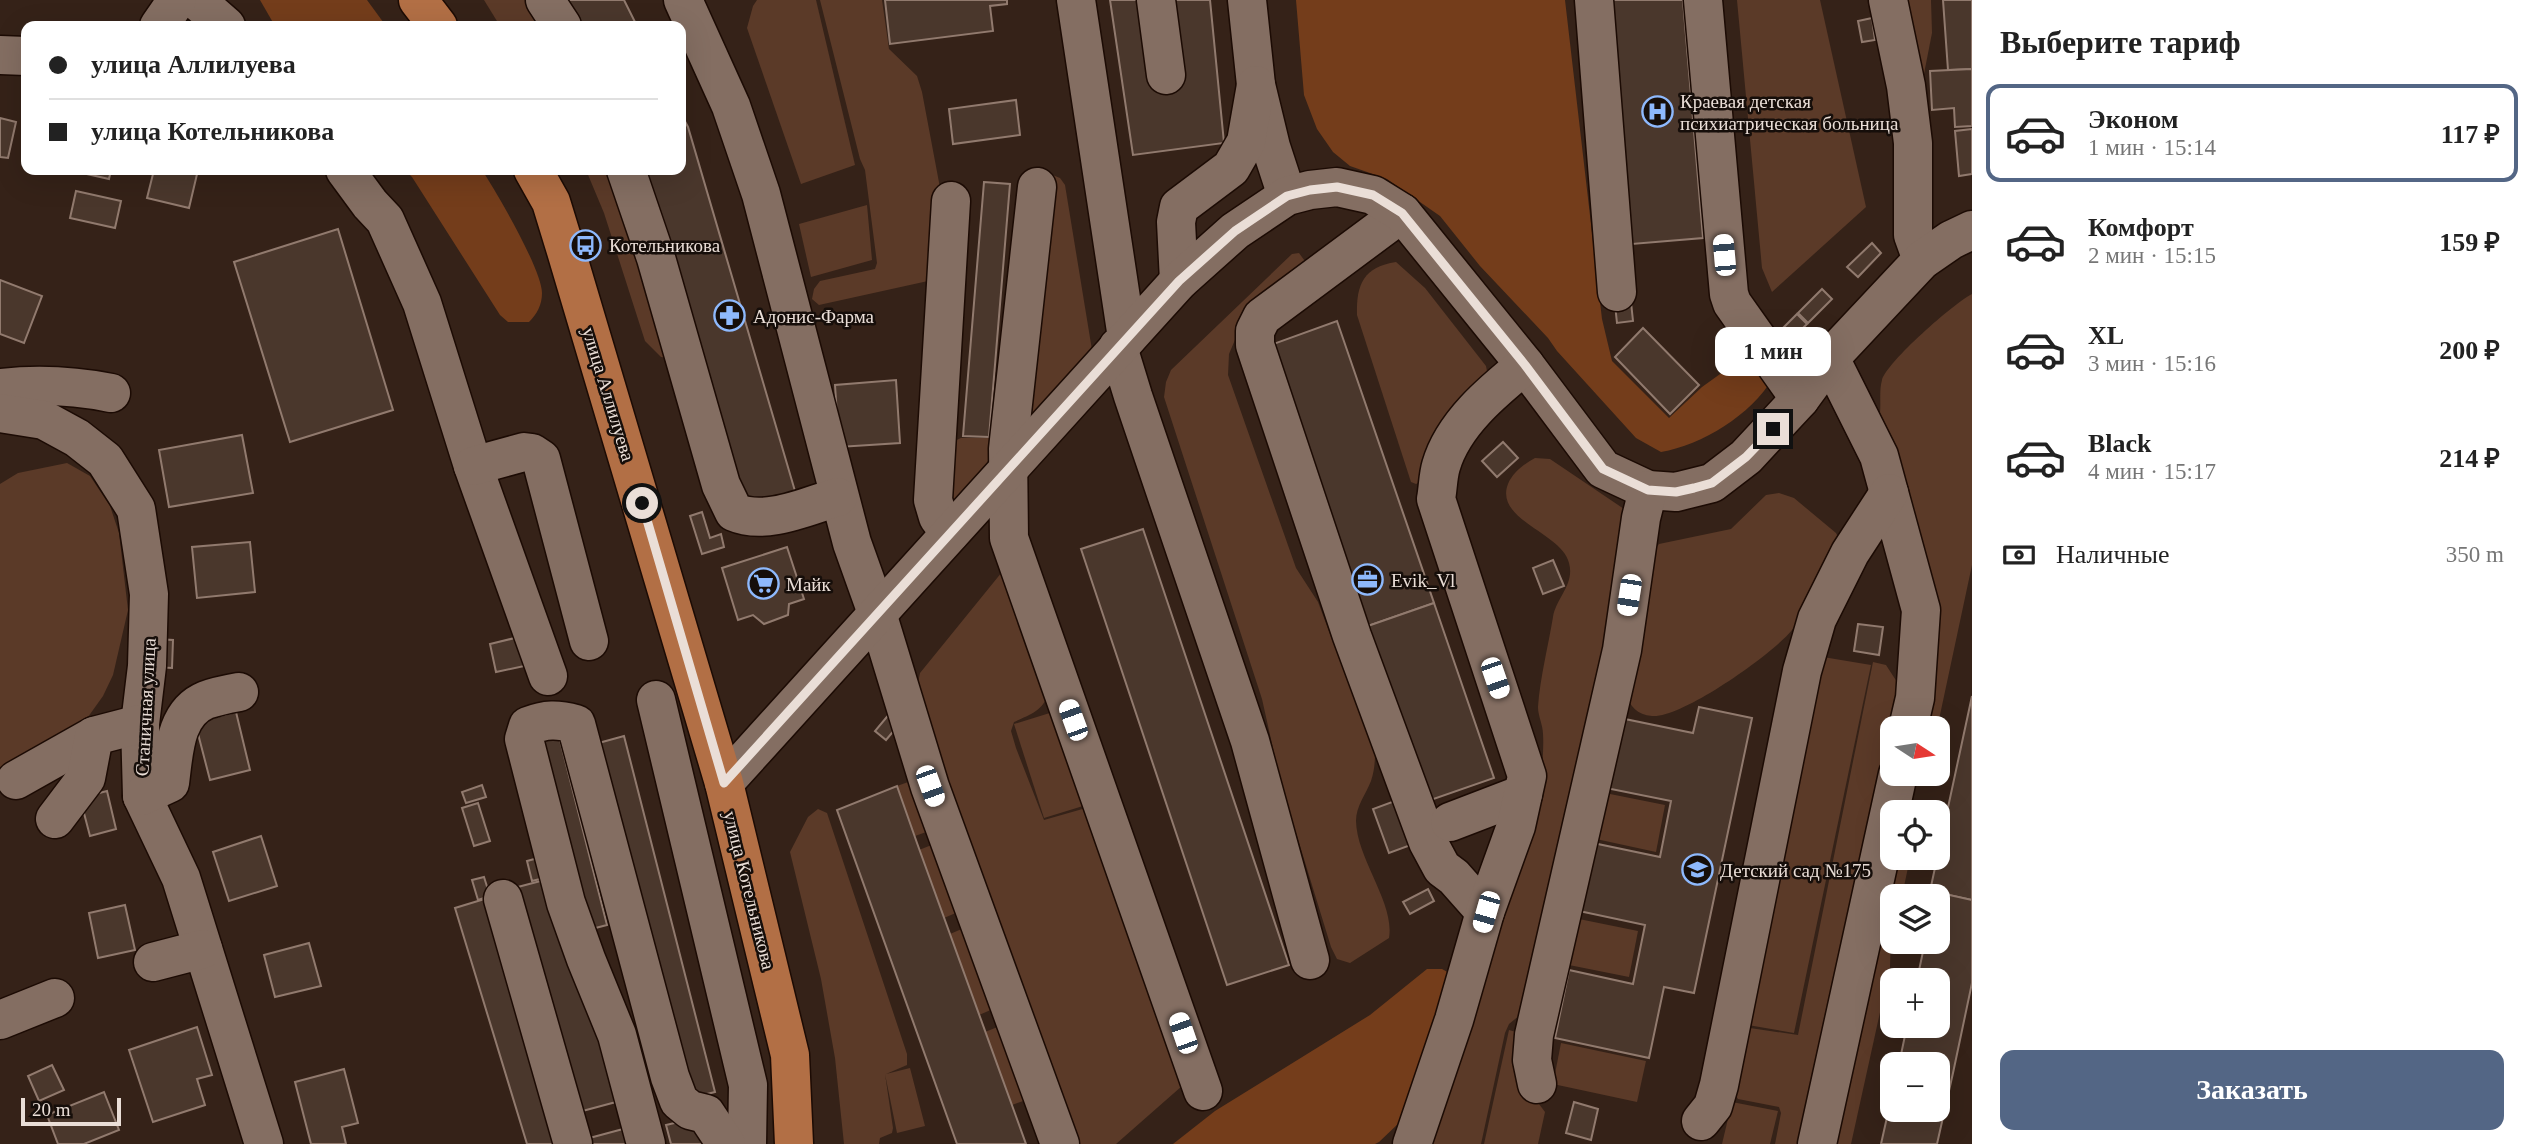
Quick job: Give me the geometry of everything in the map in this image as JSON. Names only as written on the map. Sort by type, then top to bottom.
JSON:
[{"type":"main road","points":[[418,0],[434,21]]},
{"type":"main road","name":"улица Аллилуева","points":[[536,175],[551,202],[724,783]]},
{"type":"main road","name":"улица Котельникова","points":[[724,783],[790,1055],[794,1144]]},
{"type":"street","points":[[162,21],[177,0]]},
{"type":"street","points":[[195,0],[220,21]]},
{"type":"street","points":[[545,0],[559,21]]},
{"type":"street","points":[[683,0],[731,106],[761,194],[852,543],[877,613],[930,786],[1060,1144]]},
{"type":"street","points":[[1076,0],[1123,342],[1133,396],[1250,741],[1310,960]]},
{"type":"street","points":[[1156,0],[1166,75]]},
{"type":"street","points":[[1247,0],[1256,85],[1271,147],[1287,196]]},
{"type":"street","points":[[1594,0],[1617,292]]},
{"type":"street","points":[[1703,0],[1729,294],[1732,303],[1800,399]]},
{"type":"street","points":[[1888,0],[1906,86],[1913,143],[1913,235],[1922,260]]},
{"type":"street","points":[[0,55],[21,56]]},
{"type":"street","points":[[1179,281],[1176,222],[1179,207],[1231,169],[1246,142],[1256,85]]},
{"type":"street","points":[[349,175],[385,220],[422,303],[472,466],[548,676]]},
{"type":"street","points":[[628,175],[656,258],[721,485],[734,512],[745,517],[759,518],[838,497]]},
{"type":"street","points":[[1037,187],[1008,449],[1009,538],[1203,1091]]},
{"type":"street","name":"улица Котельникова","points":[[724,783],[1179,281],[1235,231],[1287,196],[1337,187],[1373,195],[1402,213],[1525,365],[1603,469],[1648,490],[1676,492],[1712,483],[1746,457],[1800,399],[1830,358],[1922,260],[1951,240],[1972,230]]},
{"type":"street","points":[[950,533],[938,517],[933,500],[951,201]]},
{"type":"street","points":[[1402,213],[1262,317],[1255,331],[1255,345],[1352,636],[1428,842],[1442,868],[1459,882],[1486,912]]},
{"type":"street","points":[[1830,358],[1879,456],[1921,610],[1911,716]]},
{"type":"street","points":[[1412,1144],[1516,826],[1527,776],[1436,499],[1441,465],[1459,428],[1507,379],[1525,365]]},
{"type":"street","points":[[0,388],[18,386],[90,389],[111,393]]},
{"type":"street","name":"Станичная улица","points":[[0,413],[44,420],[77,438],[105,460],[136,509],[149,594],[147,666],[140,724],[142,796],[181,878],[264,1144]]},
{"type":"street","points":[[472,466],[524,452],[532,453],[541,459],[589,641]]},
{"type":"street","points":[[1536,1084],[1532,1060],[1534,1035],[1617,671],[1641,518],[1648,490]]},
{"type":"street","points":[[1701,1121],[1713,1106],[1719,1085],[1802,671],[1816,619],[1850,553],[1889,493]]},
{"type":"street","points":[[142,796],[170,783],[176,738],[180,726],[189,714],[204,701],[239,692]]},
{"type":"street","points":[[656,700],[748,1085],[747,1144]]},
{"type":"street","points":[[646,1144],[617,1035],[566,903],[524,739],[528,726],[544,719],[576,723],[670,1077],[679,1101],[690,1110],[706,1114],[726,1144]]},
{"type":"street","points":[[16,780],[94,736],[140,724]]},
{"type":"street","points":[[55,819],[86,778],[94,736]]},
{"type":"street","points":[[1817,1144],[1895,786]]},
{"type":"street","points":[[1450,822],[1523,794]]},
{"type":"street","points":[[503,899],[573,1144]]},
{"type":"street","points":[[153,962],[203,949]]},
{"type":"street","points":[[0,1020],[55,998]]},
{"type":"shaded area","points":[[260,0],[367,0],[382,21],[272,21]]},
{"type":"shaded area","points":[[484,0],[538,0],[552,21],[497,21]]},
{"type":"shaded area","points":[[757,0],[816,0],[855,165],[801,184],[747,28]]},
{"type":"shaded area","points":[[820,0],[882,0],[889,49],[917,76],[922,92],[941,193],[928,281],[819,305],[812,299],[814,289],[820,281],[875,269],[877,263],[865,170]]},
{"type":"shaded area","points":[[1296,0],[1565,0],[1602,319],[1612,361],[1669,418],[1702,387],[1748,354],[1773,378],[1764,392],[1739,416],[1693,443],[1661,452],[1636,438],[1480,266],[1440,216],[1387,179],[1350,166],[1333,152],[1317,129],[1304,95]]},
{"type":"shaded area","points":[[1737,0],[1820,0],[1866,207],[1772,292],[1762,268]]},
{"type":"shaded area","points":[[1902,0],[1931,0],[1932,33],[1922,84]]},
{"type":"shaded area","points":[[1045,172],[1060,178],[1065,185],[1092,350],[1029,435]]},
{"type":"shaded area","points":[[410,175],[485,175],[517,231],[540,282],[541,301],[529,322],[508,322],[500,315]]},
{"type":"shaded area","points":[[588,175],[622,175],[668,358],[661,357],[645,341],[604,213]]},
{"type":"shaded area","points":[[867,205],[872,260],[811,277],[799,224]]},
{"type":"shaded area","points":[[1299,253],[1307,264],[1237,335],[1229,354],[1228,375],[1296,568],[1318,602],[1375,754],[1372,778],[1359,805],[1356,821],[1362,851],[1387,910],[1389,938],[1350,963],[1337,959],[1331,947],[1281,784],[1262,699],[1164,397],[1171,370],[1292,254]]},
{"type":"shaded area","points":[[1396,262],[1425,288],[1486,366],[1488,377],[1422,481],[1416,484],[1411,482],[1357,315],[1358,294],[1364,279],[1376,268]]},
{"type":"shaded area","points":[[1972,294],[1972,565],[1940,716],[1926,716],[1933,629],[1880,413],[1881,388],[1887,372],[1908,347]]},
{"type":"shaded area","points":[[961,438],[991,438],[1003,453],[949,506],[952,442]]},
{"type":"shaded area","points":[[1535,458],[1550,459],[1627,511],[1616,601],[1520,1015],[1509,1024],[1505,1033],[1481,1144],[1431,1144],[1541,782],[1543,731],[1538,707],[1540,685],[1553,617],[1570,571],[1564,552],[1519,517],[1506,496],[1513,476]]},
{"type":"shaded area","points":[[67,463],[90,476],[110,506],[119,533],[128,610],[113,675],[103,696],[78,731],[0,778],[0,484],[18,473]]},
{"type":"shaded area","points":[[1779,493],[1794,498],[1836,533],[1839,539],[1800,620],[1782,641],[1766,654],[1704,696],[1666,714],[1652,716],[1638,712],[1625,693],[1650,555],[1659,544],[1731,529],[1766,495]]},
{"type":"shaded area","points":[[1002,572],[1048,694],[1039,708],[1014,722],[1011,731],[1016,748],[1044,820],[1086,808],[1182,1086],[1116,1144],[1074,1144],[938,753],[918,683],[920,673]]},
{"type":"shaded area","points":[[1817,656],[1871,665],[1794,1033],[1742,1024]]},
{"type":"shaded area","points":[[1873,662],[1886,665],[1899,685],[1895,716],[1880,716],[1881,786],[1802,1144],[1775,1144],[1781,1113],[1779,1107],[1738,1099],[1734,1093],[1750,1028],[1798,1035]]},
{"type":"shaded area","points":[[1053,712],[1083,806],[1044,818],[1014,724]]},
{"type":"shaded area","points":[[911,781],[929,831],[915,836],[897,786]]},
{"type":"shaded area","points":[[1605,793],[1665,805],[1656,852],[1596,839]]},
{"type":"shaded area","points":[[818,809],[827,813],[907,1054],[907,1065],[886,1074],[910,1068],[925,1126],[897,1133],[885,1074],[893,1128],[892,1133],[880,1138],[879,1144],[844,1144],[835,1058],[821,979],[790,852],[808,817]]},
{"type":"shaded area","points":[[934,844],[958,912],[944,918],[919,850]]},
{"type":"shaded area","points":[[1892,870],[1907,870],[1905,884],[1889,884]]},
{"type":"shaded area","points":[[1579,919],[1638,931],[1629,977],[1569,965]]},
{"type":"shaded area","points":[[1880,921],[1880,954],[1890,954],[1890,967],[1880,968],[1880,1012],[1851,1144],[1827,1144]]},
{"type":"shaded area","points":[[964,928],[993,1009],[979,1015],[950,934]]},
{"type":"shaded area","points":[[1427,969],[1442,969],[1451,974],[1400,1122],[1379,1142],[1173,1144],[1215,1111],[1370,1015]]},
{"type":"shaded area","points":[[1000,1026],[1026,1100],[1012,1105],[985,1032]]},
{"type":"shaded area","points":[[1509,1030],[1527,1035],[1530,1092],[1545,1112],[1538,1144],[1484,1144]]},
{"type":"shaded area","points":[[1561,1043],[1646,1061],[1637,1102],[1553,1084]]},
{"type":"shaded area","points":[[1732,1102],[1778,1111],[1770,1144],[1722,1144]]},
{"type":"building","points":[[554,0],[624,0],[634,21],[567,21]]},
{"type":"building","points":[[885,0],[1007,0],[1007,4],[990,6],[993,31],[890,44]]},
{"type":"building","points":[[1110,0],[1210,0],[1224,143],[1133,155]]},
{"type":"building","name":"Краевая детская психиатрическая больница","points":[[1611,0],[1683,0],[1703,238],[1632,244]]},
{"type":"building","points":[[1943,0],[1972,0],[1972,69],[1948,70]]},
{"type":"building","points":[[1872,18],[1875,40],[1862,42],[1858,21]]},
{"type":"building","points":[[1972,69],[1972,126],[1955,127],[1954,108],[1932,110],[1930,71]]},
{"type":"building","points":[[1016,100],[1020,135],[953,144],[949,109]]},
{"type":"building","points":[[0,118],[16,122],[8,158],[0,157]]},
{"type":"building","points":[[686,123],[795,491],[747,507],[647,175],[686,175]]},
{"type":"building","points":[[1972,129],[1972,174],[1959,176],[1955,131]]},
{"type":"building","points":[[91,175],[110,175],[109,179]]},
{"type":"building","points":[[153,175],[197,175],[189,208],[147,198]]},
{"type":"building","points":[[984,182],[1010,184],[989,437],[963,436]]},
{"type":"building","points":[[76,191],[121,201],[115,228],[70,218]]},
{"type":"building","points":[[338,229],[393,410],[290,442],[234,262]]},
{"type":"building","points":[[1872,243],[1881,253],[1858,277],[1847,267]]},
{"type":"building","points":[[0,280],[42,296],[24,343],[0,334]]},
{"type":"building","points":[[1822,289],[1832,299],[1808,323],[1798,313]]},
{"type":"building","points":[[1630,293],[1633,321],[1617,323],[1614,295]]},
{"type":"building","points":[[1797,314],[1807,324],[1783,348],[1773,338]]},
{"type":"building","points":[[1337,321],[1434,603],[1362,628],[1265,347]]},
{"type":"building","points":[[1643,328],[1699,385],[1670,414],[1615,357]]},
{"type":"building","points":[[896,380],[900,443],[839,447],[835,385]]},
{"type":"building","points":[[242,435],[253,493],[169,507],[159,450]]},
{"type":"building","points":[[1503,442],[1518,458],[1497,477],[1482,461]]},
{"type":"building","points":[[702,512],[710,538],[721,534],[724,547],[702,554],[690,516]]},
{"type":"building","points":[[1143,529],[1289,965],[1227,985],[1081,549]]},
{"type":"building","points":[[250,542],[255,592],[197,598],[192,547]]},
{"type":"building","name":"Майк","points":[[787,547],[804,599],[789,604],[788,615],[764,624],[753,615],[738,620],[722,568]]},
{"type":"building","points":[[1553,560],[1564,586],[1543,594],[1533,568]]},
{"type":"building","points":[[1434,603],[1494,778],[1422,803],[1362,628]]},
{"type":"building","points":[[1858,624],[1883,627],[1879,655],[1854,651]]},
{"type":"building","points":[[523,636],[529,665],[496,672],[490,644]]},
{"type":"building","points":[[157,639],[173,640],[172,668],[155,667]]},
{"type":"building","points":[[1972,696],[1972,900],[1950,895],[1950,884],[1932,884],[1935,870],[1950,870],[1950,800]]},
{"type":"building","points":[[1699,707],[1752,718],[1694,993],[1664,987],[1649,1058],[1555,1038],[1569,970],[1633,984],[1645,925],[1579,911],[1593,843],[1660,857],[1671,801],[1606,788],[1620,718],[1693,733]]},
{"type":"building","points":[[236,712],[250,770],[210,780],[195,722]]},
{"type":"building","points":[[891,712],[902,721],[886,740],[875,731]]},
{"type":"building","points":[[559,736],[607,925],[580,932],[532,743]]},
{"type":"building","points":[[624,736],[715,1092],[687,1099],[595,744]]},
{"type":"building","points":[[482,785],[486,797],[466,803],[462,792]]},
{"type":"building","points":[[897,786],[1026,1144],[957,1144],[837,810]]},
{"type":"building","points":[[107,791],[116,829],[90,836],[80,798]]},
{"type":"building","points":[[1403,798],[1419,842],[1389,853],[1373,809]]},
{"type":"building","points":[[478,803],[490,841],[474,846],[462,808]]},
{"type":"building","points":[[261,836],[277,886],[229,901],[213,852]]},
{"type":"building","points":[[538,858],[544,878],[532,881],[527,861]]},
{"type":"building","points":[[484,877],[490,896],[478,900],[472,880]]},
{"type":"building","points":[[552,878],[616,1102],[575,1113],[514,888]]},
{"type":"building","points":[[1428,889],[1434,901],[1410,914],[1403,902]]},
{"type":"building","points":[[1950,895],[1972,900],[1972,983],[1950,1086],[1950,1052],[1902,1052],[1904,1038],[1950,1038],[1950,968],[1920,968],[1922,954],[1950,954]]},
{"type":"building","points":[[491,897],[563,1144],[527,1144],[455,908]]},
{"type":"building","points":[[125,905],[135,950],[98,958],[89,913]]},
{"type":"building","points":[[309,943],[321,986],[275,997],[264,955]]},
{"type":"building","points":[[197,1027],[212,1075],[197,1079],[205,1105],[153,1122],[129,1050]]},
{"type":"building","points":[[52,1065],[64,1090],[39,1101],[28,1076]]},
{"type":"building","points":[[344,1069],[358,1123],[342,1127],[346,1144],[311,1144],[295,1082]]},
{"type":"building","points":[[104,1092],[119,1130],[84,1144],[58,1144],[47,1115]]},
{"type":"building","points":[[1574,1102],[1598,1109],[1591,1140],[1566,1133]]},
{"type":"building","points":[[700,1117],[707,1144],[671,1144],[666,1125]]},
{"type":"building","points":[[1886,1122],[1942,1122],[1937,1144],[1881,1144]]},
{"type":"building","points":[[623,1129],[627,1144],[583,1144],[582,1140]]},
{"type":"place","name":"Краевая детская психиатрическая больница","points":[[1657,112]]},
{"type":"place","name":"Котельникова","points":[[586,245]]},
{"type":"place","name":"Адонис-Фарма","points":[[730,316]]},
{"type":"place","name":"Evik_Vl","points":[[1368,580]]},
{"type":"place","name":"Майк","points":[[763,584]]},
{"type":"place","name":"Детский сад №175","points":[[1697,870]]},
{"type":"route","points":[[642,503],[724,783],[1179,281],[1235,231],[1287,196],[1337,187],[1373,195],[1402,213],[1525,365],[1603,469],[1648,490],[1676,492],[1694,488],[1712,483],[1746,457],[1773,429]]}]
